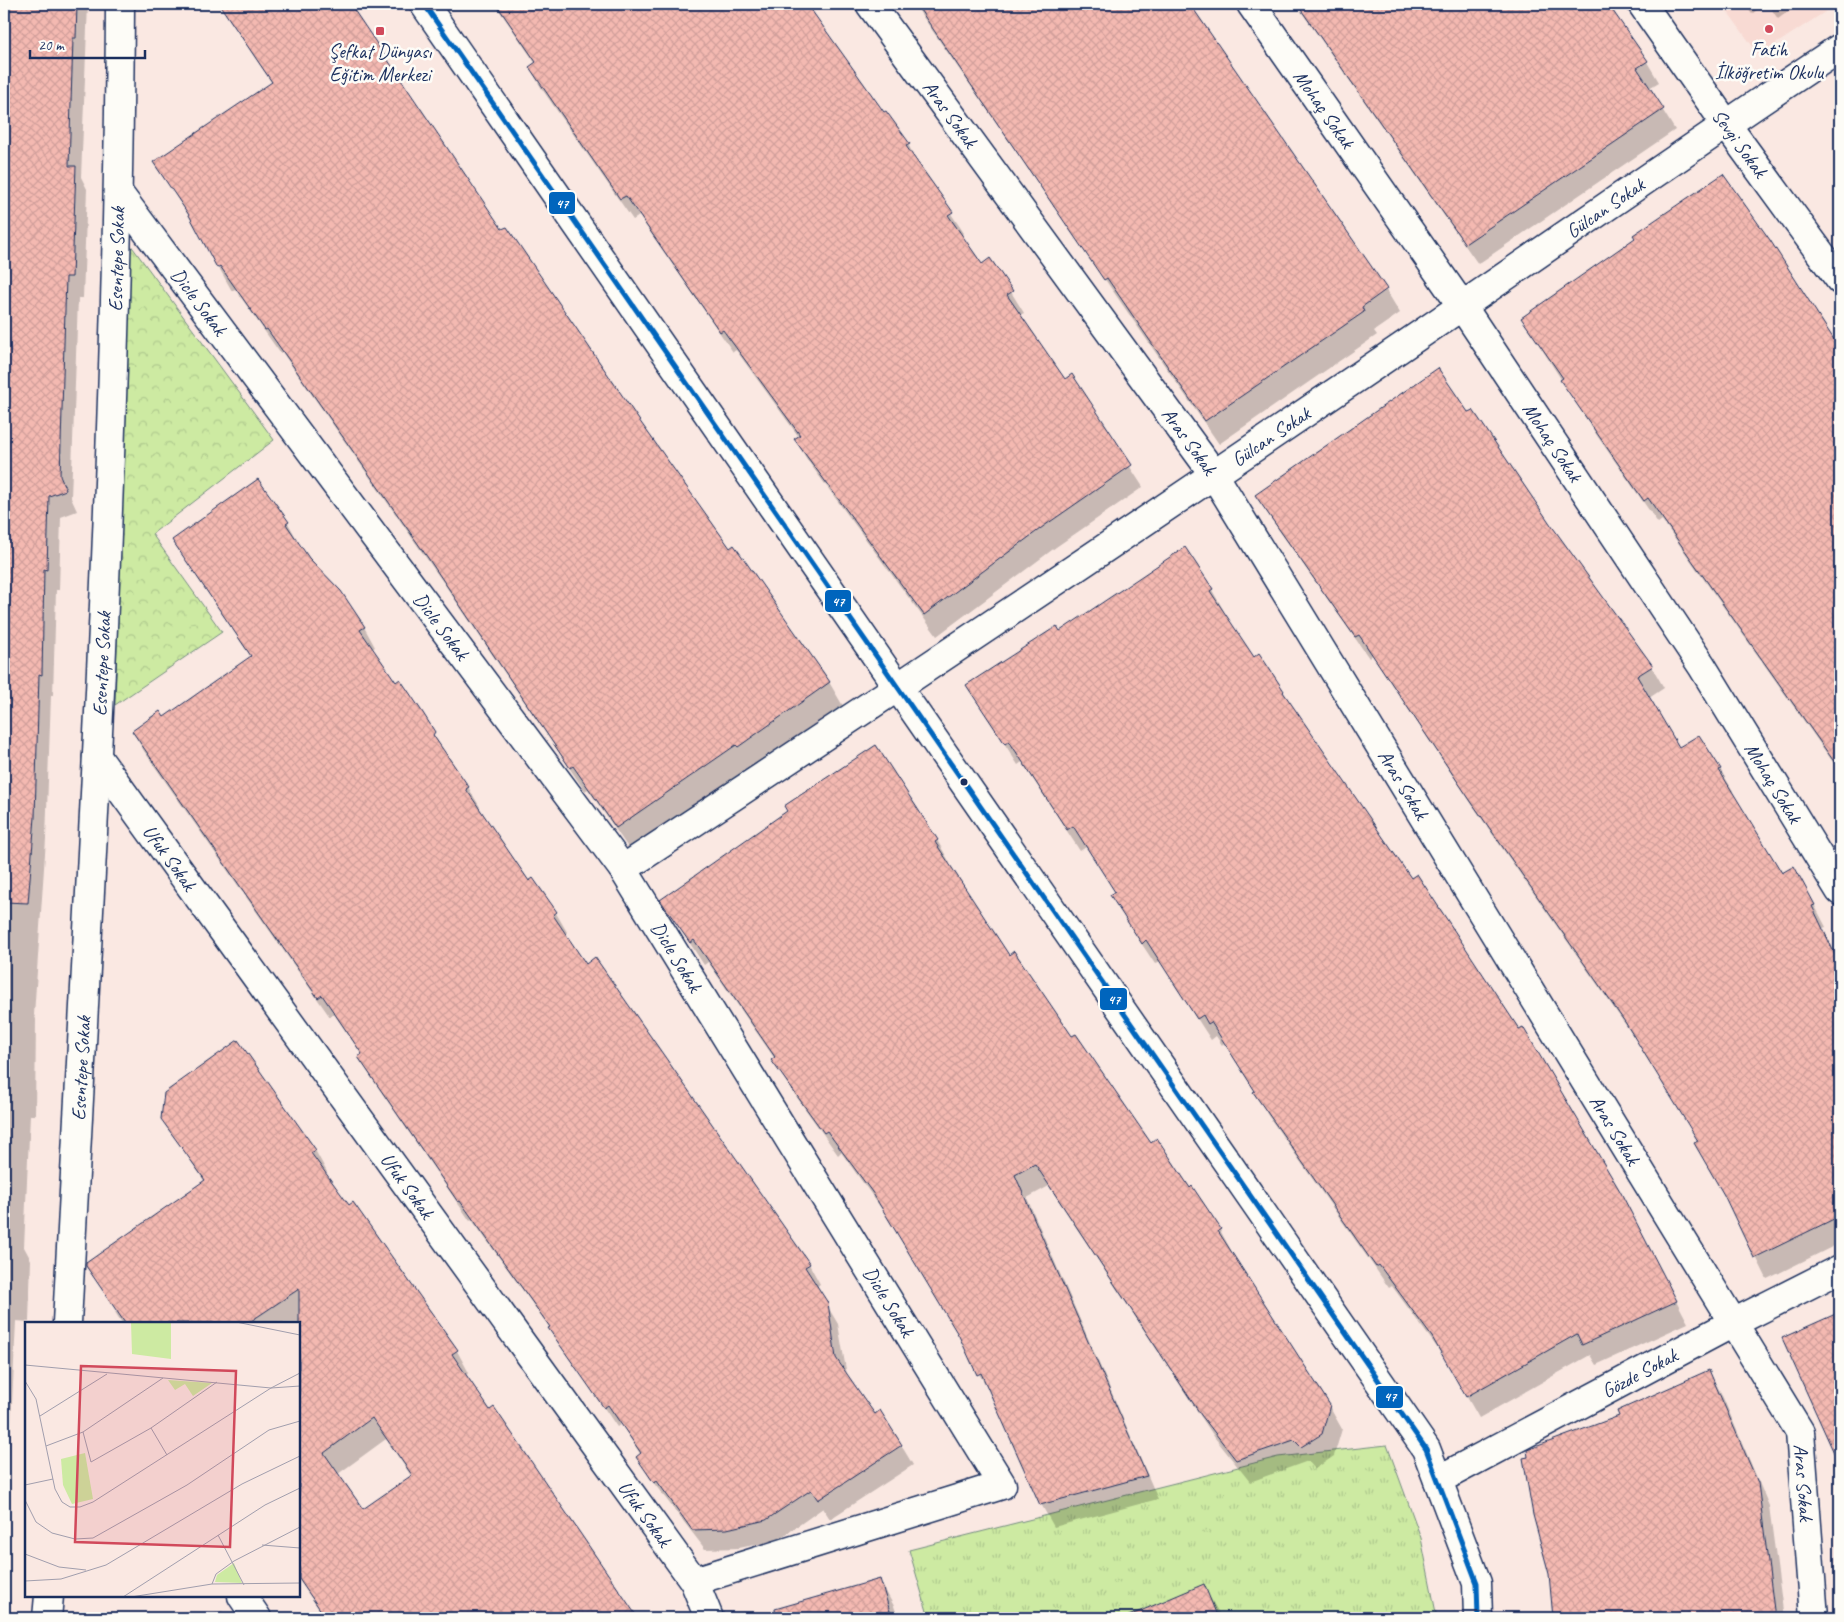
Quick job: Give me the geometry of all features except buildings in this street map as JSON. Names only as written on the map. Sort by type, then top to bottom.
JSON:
[{"type":"street","name":"Esentepe Sokak","points":[[67,1322],[97,756],[119,194],[120,4]]},
{"type":"street","points":[[424,4],[1426,1450],[1477,1583],[1478,1618]]},
{"type":"street","name":"Aras Sokak","points":[[870,4],[1213,473],[1800,1432],[1814,1618]]},
{"type":"street","name":"Mohaç Sokak","points":[[1251,4],[1462,306],[1702,666],[1840,891]]},
{"type":"street","name":"Sevgi Sokak","points":[[1642,4],[1726,124],[1840,280]]},
{"type":"street","name":"Gülcan Sokak","points":[[623,869],[898,688],[1840,48]]},
{"type":"street","name":"Dicle Sokak","points":[[119,194],[623,869],[1002,1486],[694,1581]]},
{"type":"street","name":"Ufuk Sokak","points":[[97,756],[694,1581],[709,1618]]},
{"type":"street","name":"Gözde Sokak","points":[[1438,1480],[1732,1323],[1840,1269]]},
{"type":"street","points":[[47,1618],[49,1597]]},
{"type":"street","points":[[243,1597],[257,1618]]},
{"type":"shaded area","name":"Fatih İlköğretim Okulu","points":[[1722,4],[1837,4],[1759,55]]},
{"type":"green space","points":[[130,244],[274,440],[152,534],[222,632],[115,705]]},
{"type":"green space","points":[[1387,1445],[1421,1538],[1437,1618],[929,1618],[909,1550],[1278,1457]]},
{"type":"transit line","name":"47","points":[[424,4],[1426,1449],[1477,1583],[1478,1618]]},
{"type":"place","name":"Fatih İlköğretim Okulu","points":[[1769,29]]},
{"type":"place","name":"Şefkat Dünyası Eğitim Merkezi","points":[[380,31]]}]
